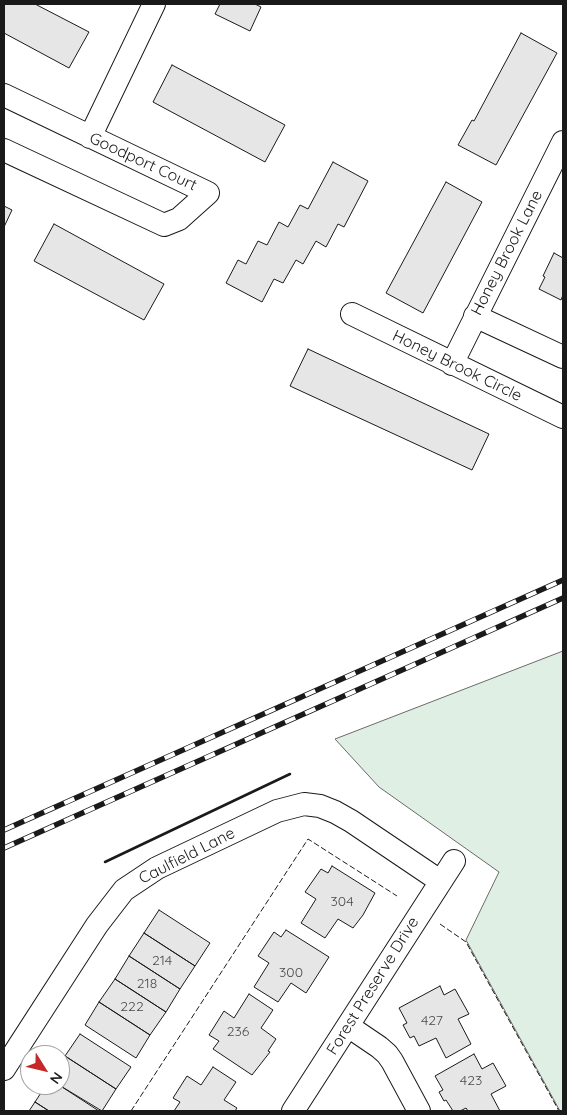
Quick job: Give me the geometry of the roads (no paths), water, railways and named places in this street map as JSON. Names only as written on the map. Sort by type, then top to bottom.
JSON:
[{"type":"street","points":[[90,137],[154,4]]},
{"type":"street","name":"Goodport Court","points":[[4,95],[208,193],[179,219],[164,225],[4,150]]},
{"type":"street","name":"Honey Brook Lane","points":[[452,364],[563,142]]},
{"type":"street","name":"Honey Brook Circle","points":[[352,314],[563,417]]},
{"type":"street","points":[[475,316],[563,357]]},
{"type":"street","name":"Caulfield Lane","points":[[4,1069],[97,924],[124,890],[157,868],[277,811],[304,804],[320,806],[335,812],[440,881]]},
{"type":"street","name":"Forest Preserve Drive","points":[[293,1111],[454,861]]},
{"type":"street","points":[[348,1026],[379,1047],[392,1061],[419,1111]]},
{"type":"railway","points":[[4,830],[563,580]]},
{"type":"railway","points":[[4,848],[563,598]]}]
